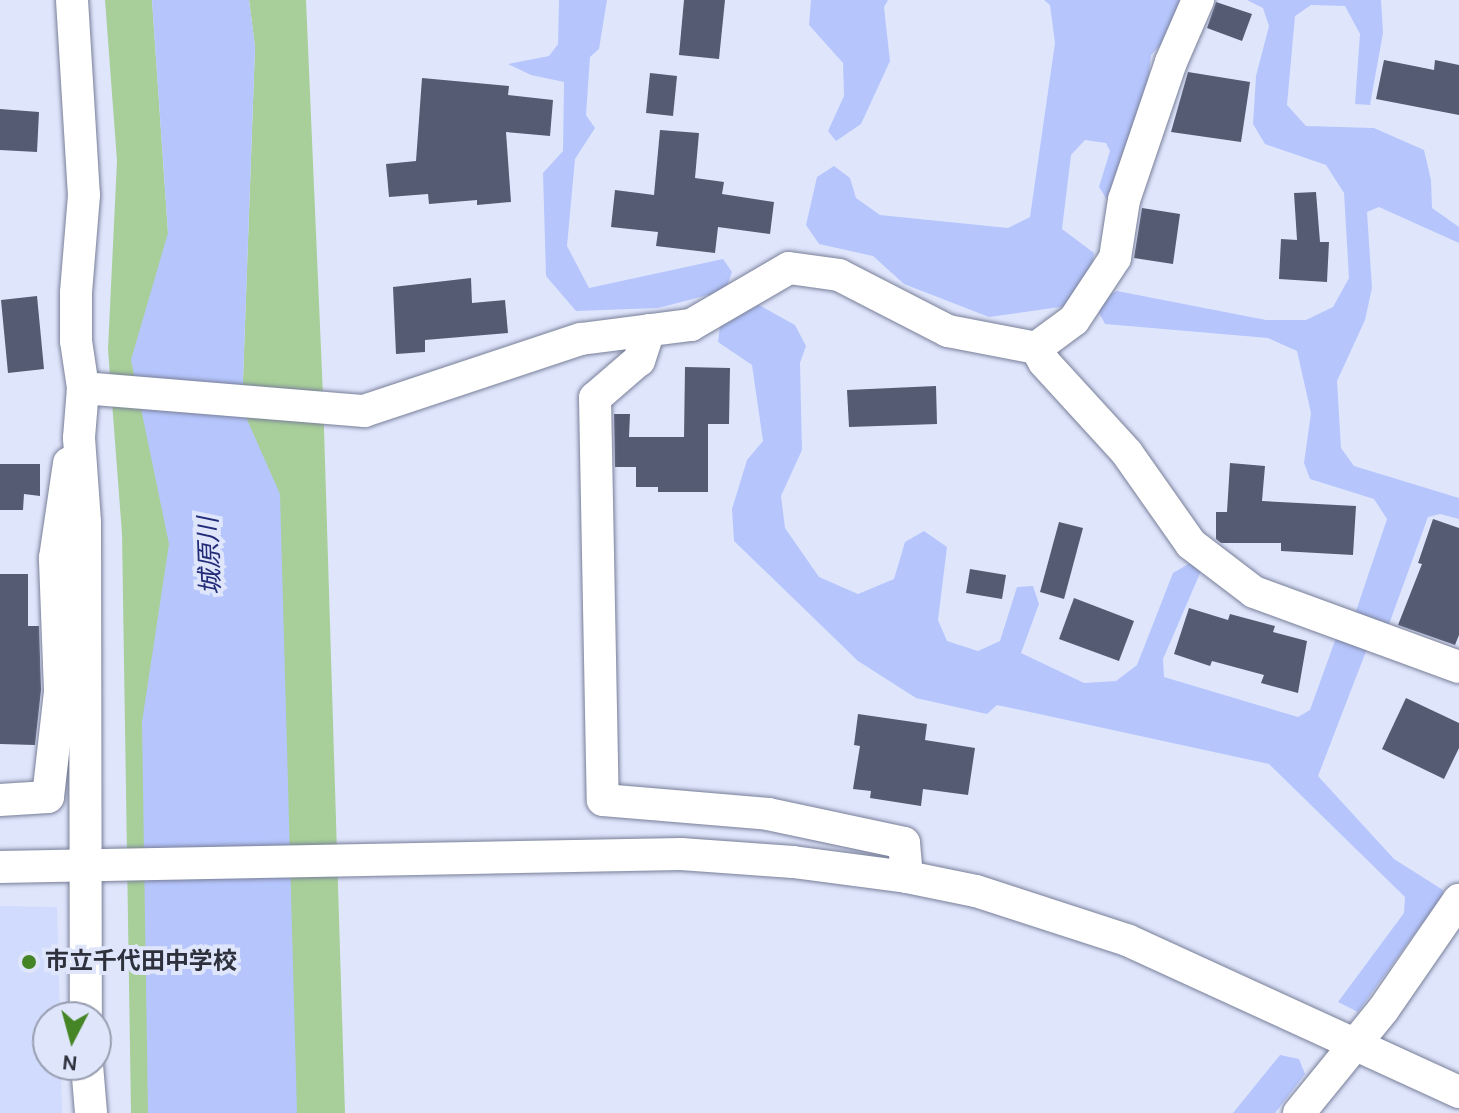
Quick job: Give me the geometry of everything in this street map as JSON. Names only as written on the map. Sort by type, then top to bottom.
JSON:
[{"type":"street","points":[[52,0],[56,22],[78,70]]},
{"type":"street","points":[[72,0],[84,195],[76,325],[83,388],[79,438],[85,522],[86,1001]]},
{"type":"street","points":[[83,388],[364,411],[581,339],[691,325],[789,268],[839,275],[948,331],[1036,348],[1074,320],[1115,258],[1124,200],[1171,62],[1198,0]]},
{"type":"street","points":[[649,330],[639,360],[595,398],[603,800],[768,814],[904,843],[907,877]]},
{"type":"street","points":[[1036,348],[1044,362],[1127,453],[1191,544],[1254,592],[1459,667]]},
{"type":"street","points":[[0,800],[48,797],[60,691],[55,558],[67,468],[79,438]]},
{"type":"street","points":[[0,867],[681,854],[793,862],[907,877],[976,891],[1127,940],[1459,1092]]},
{"type":"street","points":[[1299,1113],[1355,1044],[1459,900]]},
{"type":"street","points":[[75,1113],[84,1081]]},
{"type":"street","points":[[88,1081],[91,1113]]},
{"type":"shaded area","name":"市立千代田中学校","points":[[0,906],[57,907],[60,1001],[32,1001],[32,1081],[61,1081],[62,1113],[0,1113]]},
{"type":"green space","points":[[105,0],[152,0],[168,233],[208,1113],[131,1113],[122,534],[108,349],[117,161]]},
{"type":"green space","points":[[249,0],[306,0],[323,396],[345,1113],[282,1113],[242,408],[255,47]]},
{"type":"water","name":"城原川","points":[[152,0],[249,0],[255,47],[242,408],[280,494],[297,1113],[148,1113],[142,722],[169,544],[131,360],[168,233]]},
{"type":"water","points":[[559,0],[607,0],[599,49],[590,57],[586,115],[595,128],[575,159],[567,246],[589,288],[723,259],[732,272],[727,286],[742,307],[759,305],[795,325],[806,346],[800,363],[802,450],[781,496],[785,528],[819,577],[858,594],[894,579],[905,542],[924,531],[947,547],[938,620],[947,641],[978,651],[1000,641],[1017,587],[1033,586],[1039,604],[1021,653],[1084,683],[1116,681],[1137,665],[1173,573],[1190,563],[1201,571],[1163,659],[1164,677],[1298,717],[1310,710],[1337,635],[1353,620],[1387,519],[1374,499],[1310,479],[1304,463],[1311,413],[1297,351],[1268,338],[1105,324],[1098,311],[1104,297],[1117,291],[1266,320],[1306,320],[1333,307],[1349,278],[1344,193],[1326,165],[1265,144],[1253,124],[1256,76],[1269,26],[1263,8],[1247,0],[1381,0],[1383,33],[1370,105],[1355,104],[1360,34],[1345,6],[1311,5],[1295,16],[1287,105],[1306,126],[1374,128],[1424,150],[1431,180],[1432,208],[1459,227],[1459,243],[1379,207],[1367,212],[1372,288],[1365,320],[1337,381],[1341,448],[1354,466],[1459,498],[1459,519],[1440,514],[1428,517],[1388,627],[1375,628],[1318,776],[1394,859],[1443,890],[1442,906],[1432,921],[1423,922],[1358,1012],[1338,1002],[1404,913],[1405,897],[1269,764],[997,705],[987,714],[916,698],[858,661],[734,541],[732,509],[747,460],[763,441],[752,365],[718,342],[721,318],[708,295],[658,308],[576,311],[546,276],[543,173],[563,151],[564,82],[531,75],[508,64],[549,56],[558,44]]},
{"type":"water","points":[[811,0],[888,0],[884,7],[890,61],[861,124],[836,141],[828,131],[844,96],[843,63],[809,25]]},
{"type":"water","points":[[1044,0],[1185,0],[1166,39],[1151,55],[1146,101],[1116,193],[1108,201],[1099,187],[1110,151],[1106,143],[1085,140],[1071,155],[1062,229],[1094,253],[1090,279],[1067,306],[989,317],[904,284],[873,256],[819,244],[806,225],[817,177],[834,166],[850,178],[856,198],[880,215],[1008,228],[1030,217],[1055,43],[1050,5]]},
{"type":"water","points":[[1280,1055],[1299,1059],[1305,1074],[1275,1113],[1233,1113]]},
{"type":"building","points":[[684,0],[725,0],[719,59],[679,55]]},
{"type":"building","points":[[1216,2],[1252,14],[1242,41],[1207,28]]},
{"type":"building","points":[[1384,60],[1434,70],[1435,60],[1459,65],[1459,115],[1376,99]]},
{"type":"building","points":[[1188,72],[1250,82],[1241,142],[1171,132]]},
{"type":"building","points":[[650,73],[677,76],[673,116],[646,113]]},
{"type":"building","points":[[422,78],[509,86],[508,95],[553,100],[550,136],[506,132],[511,202],[477,205],[477,200],[429,204],[428,194],[389,197],[386,164],[416,161]]},
{"type":"building","points":[[0,109],[39,112],[37,152],[0,150]]},
{"type":"building","points":[[660,130],[699,133],[695,178],[724,182],[722,194],[774,202],[770,234],[718,227],[715,253],[656,246],[658,232],[611,227],[615,190],[654,195]]},
{"type":"building","points":[[1316,192],[1320,242],[1329,242],[1327,282],[1279,279],[1281,239],[1297,240],[1294,193]]},
{"type":"building","points":[[1142,208],[1180,214],[1173,264],[1134,258]]},
{"type":"building","points":[[471,278],[472,303],[505,300],[508,333],[425,340],[425,352],[396,354],[393,287]]},
{"type":"building","points":[[37,296],[44,369],[8,373],[1,300]]},
{"type":"building","points":[[685,367],[730,368],[729,424],[708,424],[708,492],[658,492],[658,487],[636,487],[636,467],[615,467],[614,414],[630,414],[629,437],[684,437]]},
{"type":"building","points":[[936,386],[937,424],[849,427],[847,390]]},
{"type":"building","points":[[1230,463],[1265,466],[1262,501],[1356,506],[1353,555],[1281,551],[1281,543],[1221,543],[1216,539],[1216,512],[1227,512]]},
{"type":"building","points":[[0,464],[40,464],[40,496],[24,494],[23,510],[0,510]]},
{"type":"building","points":[[1433,519],[1459,528],[1459,635],[1455,645],[1398,625],[1422,564],[1418,563]]},
{"type":"building","points":[[1059,522],[1083,528],[1064,599],[1040,592]]},
{"type":"building","points":[[970,569],[1006,575],[1002,599],[966,593]]},
{"type":"building","points":[[0,574],[28,574],[28,626],[39,626],[41,690],[35,745],[0,744]]},
{"type":"building","points":[[1074,598],[1134,621],[1119,661],[1059,639]]},
{"type":"building","points":[[1189,608],[1228,620],[1230,614],[1275,626],[1273,632],[1307,641],[1298,693],[1261,683],[1264,675],[1212,661],[1210,666],[1174,654]]},
{"type":"building","points":[[1406,698],[1459,723],[1459,748],[1444,779],[1382,749]]},
{"type":"building","points":[[858,714],[927,724],[925,740],[975,748],[968,795],[923,789],[921,806],[870,798],[871,791],[853,789],[860,746],[854,745]]},
{"type":"place","name":"市立千代田中学校","points":[[29,962]]}]
